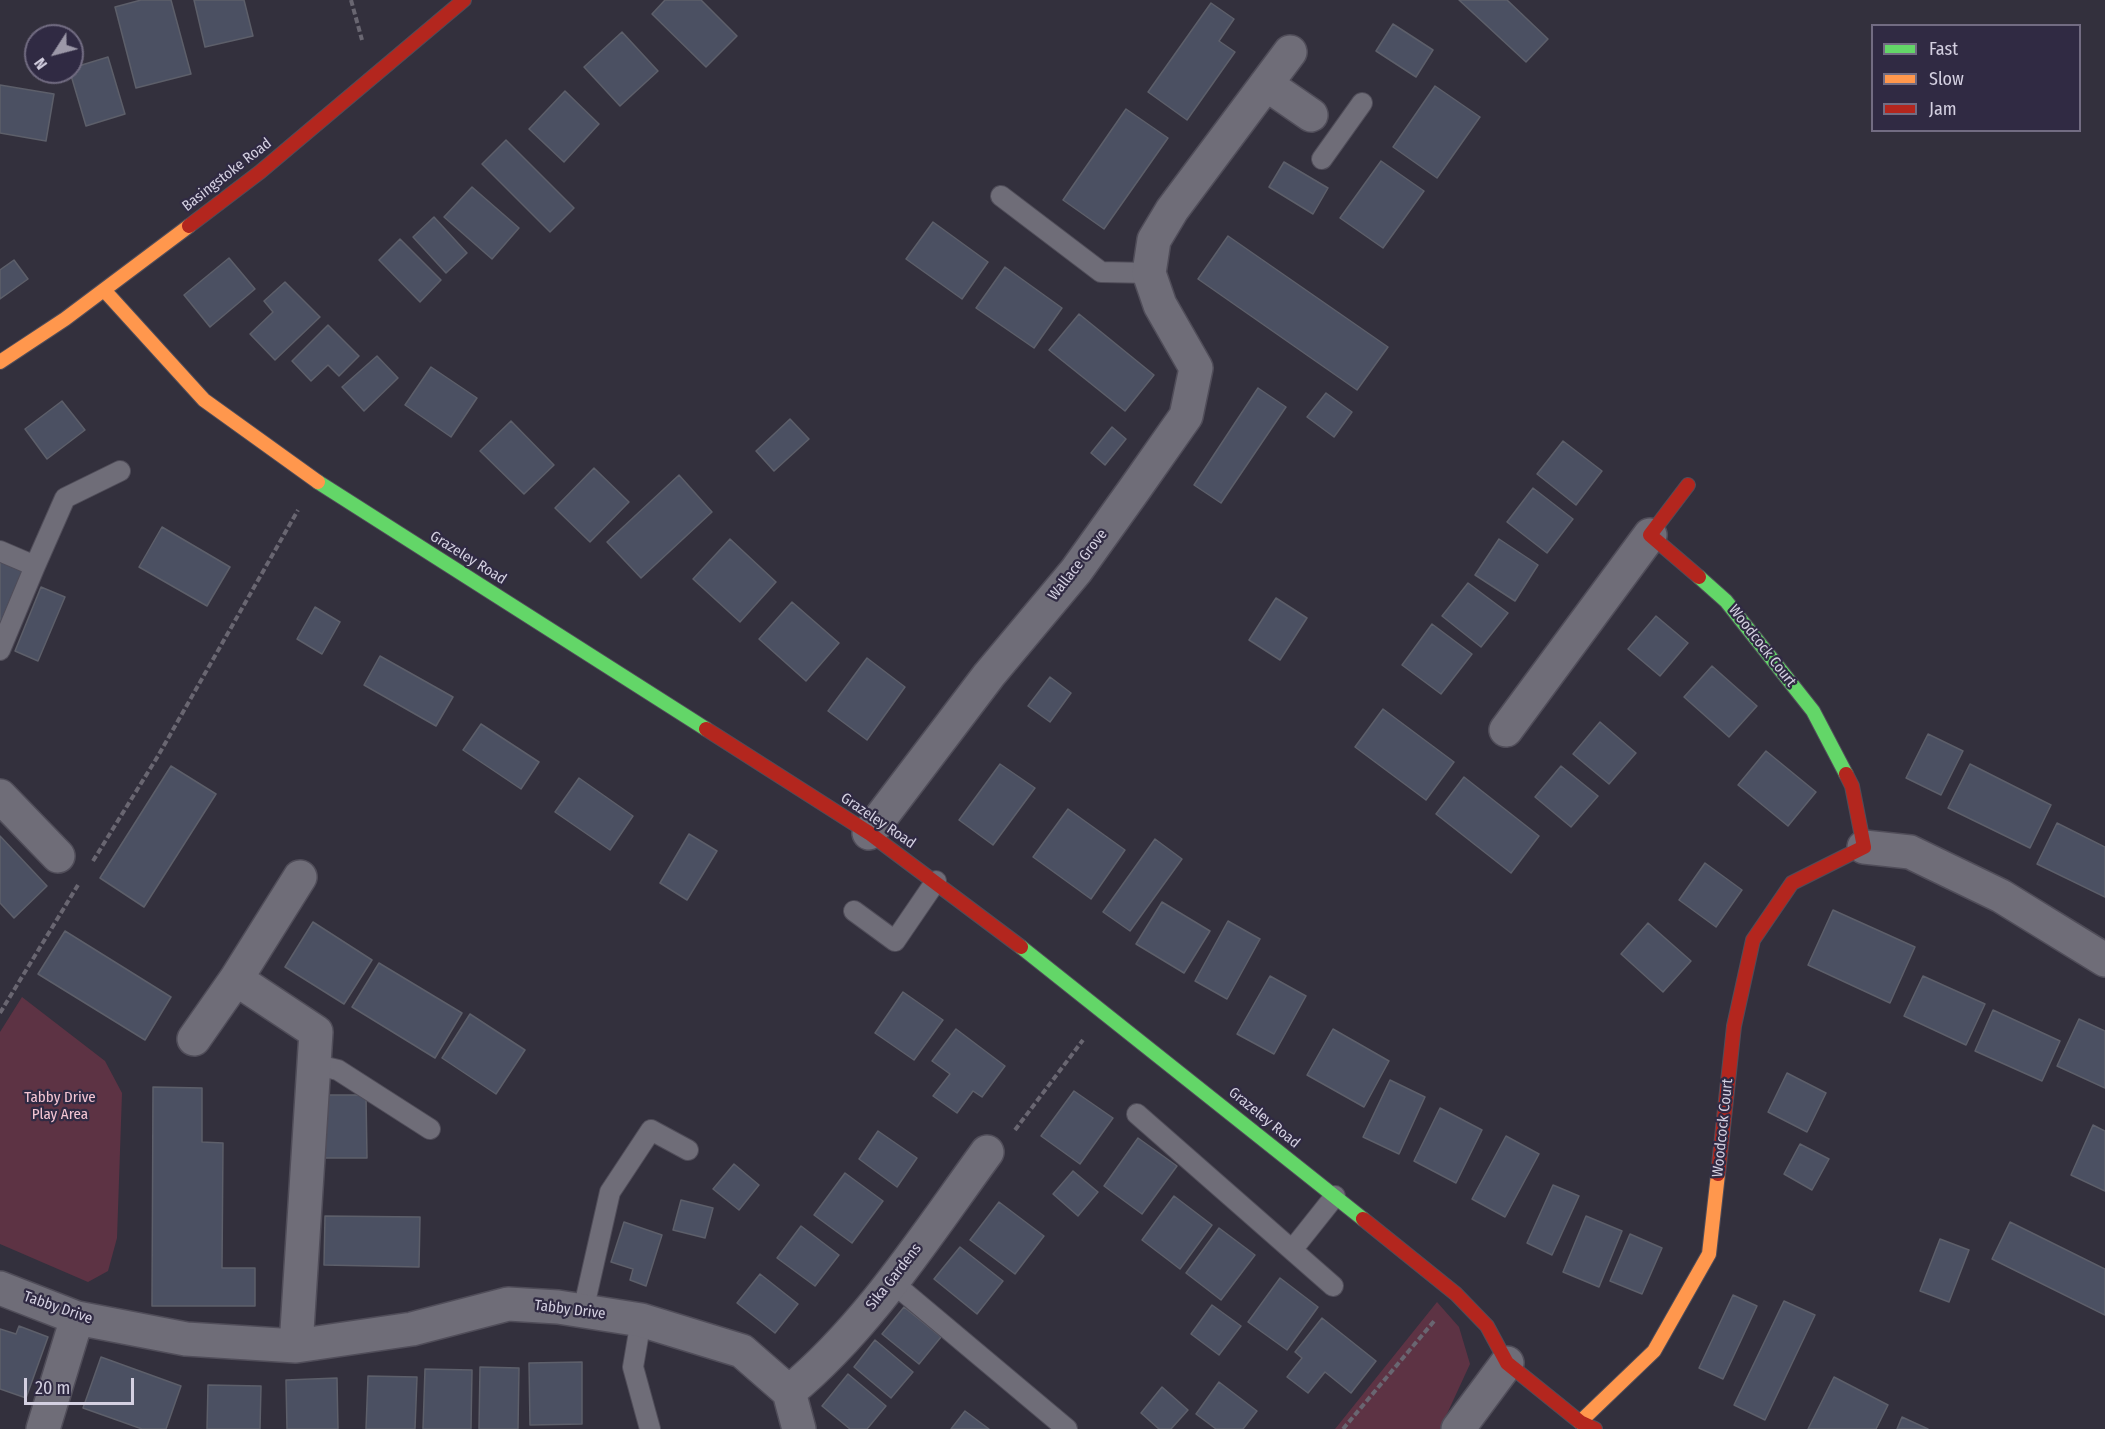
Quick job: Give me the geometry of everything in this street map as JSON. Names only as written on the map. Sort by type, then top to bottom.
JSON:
[{"type":"street","name":"Basingstoke Road","points":[[0,362],[104,290],[260,172],[464,0]]},
{"type":"street","name":"Wallace Grove","points":[[869,833],[989,675],[1076,571],[1186,416],[1196,368],[1160,305],[1149,273],[1154,240],[1172,210],[1290,52]]},
{"type":"street","points":[[1266,84],[1311,115]]},
{"type":"street","name":"Grazeley Road","points":[[104,290],[204,400],[315,480],[869,833],[936,881],[1105,1011],[1456,1294],[1487,1326],[1507,1363],[1580,1422],[1595,1429]]},
{"type":"street","points":[[1506,730],[1688,485]]},
{"type":"street","name":"Woodcock Court","points":[[1580,1422],[1654,1351],[1709,1254],[1734,1026],[1753,940],[1792,883],[1864,847],[1852,786],[1813,711],[1726,601],[1650,536]]},
{"type":"street","points":[[0,796],[58,856]]},
{"type":"street","points":[[1864,847],[1910,852],[2001,896],[2105,960]]},
{"type":"street","points":[[194,1040],[236,979],[300,877]]},
{"type":"street","points":[[236,979],[316,1032],[296,1346]]},
{"type":"street","name":"Sika Gardens","points":[[789,1392],[814,1372],[892,1282],[987,1152]]},
{"type":"street","name":"Tabby Drive","points":[[0,1288],[77,1318],[186,1339],[296,1346],[412,1329],[508,1304],[583,1311],[641,1320],[742,1351],[789,1392]]},
{"type":"street","points":[[43,1429],[77,1318]]},
{"type":"street","points":[[1458,1429],[1507,1363]]},
{"type":"street","points":[[789,1392],[799,1429]]},
{"type":"lane","points":[[1322,159],[1362,103]]},
{"type":"lane","points":[[1311,115],[1340,135]]},
{"type":"lane","points":[[1001,196],[1101,272],[1149,273]]},
{"type":"lane","points":[[0,650],[65,498],[120,471]]},
{"type":"lane","points":[[0,551],[35,566]]},
{"type":"lane","points":[[854,911],[895,941],[936,881]]},
{"type":"lane","points":[[313,1064],[338,1070],[430,1129]]},
{"type":"lane","points":[[1137,1113],[1334,1286]]},
{"type":"lane","points":[[583,1311],[610,1192],[651,1131],[688,1150]]},
{"type":"lane","points":[[1292,1250],[1335,1196]]},
{"type":"lane","points":[[892,1282],[1067,1429]]},
{"type":"lane","points":[[641,1320],[633,1367],[650,1429]]},
{"type":"path","points":[[91,865],[158,756],[315,480]]},
{"type":"path","points":[[0,1013],[79,884]]},
{"type":"path","points":[[987,1152],[1003,1145],[1105,1011]]},
{"type":"path","points":[[1343,1429],[1456,1294]]},
{"type":"green space","name":"Tabby Drive Play Area","points":[[22,997],[105,1061],[122,1093],[117,1238],[108,1271],[88,1282],[0,1244],[0,1032]]},
{"type":"green space","points":[[1437,1302],[1459,1327],[1470,1364],[1440,1429],[1335,1429]]},
{"type":"building","points":[[141,0],[171,0],[191,74],[136,88],[115,7]]},
{"type":"building","points":[[194,0],[244,0],[253,36],[205,47]]},
{"type":"building","points":[[665,0],[701,0],[737,36],[706,67],[652,14]]},
{"type":"building","points":[[1459,0],[1507,0],[1548,39],[1526,62]]},
{"type":"building","points":[[1211,3],[1234,19],[1219,41],[1235,52],[1187,120],[1148,92]]},
{"type":"building","points":[[1393,24],[1433,50],[1416,77],[1376,51]]},
{"type":"building","points":[[622,32],[658,71],[620,106],[584,67]]},
{"type":"building","points":[[108,57],[125,114],[86,126],[74,84],[84,84],[84,64]]},
{"type":"building","points":[[0,85],[54,94],[46,141],[0,133]]},
{"type":"building","points":[[1435,86],[1480,117],[1437,178],[1393,147]]},
{"type":"building","points":[[565,91],[599,124],[564,162],[529,129]]},
{"type":"building","points":[[1126,109],[1168,138],[1104,229],[1063,200]]},
{"type":"building","points":[[506,140],[574,208],[550,232],[482,164]]},
{"type":"building","points":[[1381,161],[1424,191],[1383,248],[1340,218]]},
{"type":"building","points":[[1284,162],[1328,188],[1313,214],[1269,187]]},
{"type":"building","points":[[472,187],[519,228],[492,259],[444,217]]},
{"type":"building","points":[[434,217],[467,253],[446,273],[413,237]]},
{"type":"building","points":[[933,222],[988,262],[962,299],[906,259]]},
{"type":"building","points":[[1228,236],[1388,347],[1357,390],[1198,279]]},
{"type":"building","points":[[400,239],[441,280],[420,302],[379,260]]},
{"type":"building","points":[[229,258],[255,289],[210,327],[184,295]]},
{"type":"building","points":[[14,260],[28,279],[0,299],[0,270]]},
{"type":"building","points":[[1005,267],[1062,308],[1034,348],[976,308]]},
{"type":"building","points":[[285,282],[320,317],[275,360],[250,334],[273,312],[264,301]]},
{"type":"building","points":[[1079,314],[1154,375],[1125,411],[1049,350]]},
{"type":"building","points":[[328,325],[359,356],[339,376],[328,365],[311,381],[292,361]]},
{"type":"building","points":[[377,356],[398,378],[364,411],[342,387]]},
{"type":"building","points":[[431,367],[477,398],[451,437],[405,405]]},
{"type":"building","points":[[1258,388],[1286,407],[1221,503],[1194,485]]},
{"type":"building","points":[[1326,393],[1352,412],[1334,437],[1307,417]]},
{"type":"building","points":[[62,401],[85,430],[47,459],[25,429]]},
{"type":"building","points":[[790,419],[809,439],[774,471],[756,451]]},
{"type":"building","points":[[511,421],[554,465],[524,494],[480,451]]},
{"type":"building","points":[[1112,427],[1126,439],[1105,465],[1091,453]]},
{"type":"building","points":[[1563,441],[1602,471],[1576,505],[1537,474]]},
{"type":"building","points":[[594,468],[629,502],[590,542],[555,508]]},
{"type":"building","points":[[679,475],[712,512],[641,578],[607,542]]},
{"type":"building","points":[[1533,488],[1573,519],[1547,553],[1507,522]]},
{"type":"building","points":[[162,527],[230,567],[207,606],[139,567]]},
{"type":"building","points":[[730,539],[776,582],[740,622],[693,579]]},
{"type":"building","points":[[1499,539],[1538,565],[1515,601],[1475,575]]},
{"type":"building","points":[[0,558],[24,568],[0,628]]},
{"type":"building","points":[[1468,583],[1508,613],[1481,647],[1442,616]]},
{"type":"building","points":[[41,587],[65,597],[38,661],[15,651]]},
{"type":"building","points":[[1276,598],[1307,618],[1280,660],[1249,640]]},
{"type":"building","points":[[792,602],[839,643],[806,681],[759,639]]},
{"type":"building","points":[[315,607],[340,622],[322,654],[297,639]]},
{"type":"building","points":[[1656,616],[1688,643],[1660,676],[1628,649]]},
{"type":"building","points":[[1432,624],[1472,654],[1441,694],[1402,665]]},
{"type":"building","points":[[380,656],[453,697],[436,726],[364,685]]},
{"type":"building","points":[[867,658],[905,687],[867,740],[828,711]]},
{"type":"building","points":[[1712,666],[1757,706],[1729,737],[1684,697]]},
{"type":"building","points":[[1050,677],[1071,693],[1050,722],[1028,706]]},
{"type":"building","points":[[1383,709],[1454,762],[1426,800],[1355,747]]},
{"type":"building","points":[[1600,722],[1636,753],[1609,784],[1573,754]]},
{"type":"building","points":[[481,724],[539,762],[521,789],[463,750]]},
{"type":"building","points":[[1928,734],[1963,751],[1941,795],[1906,778]]},
{"type":"building","points":[[1766,751],[1816,792],[1788,826],[1738,785]]},
{"type":"building","points":[[1000,764],[1035,788],[993,845],[959,820]]},
{"type":"building","points":[[1970,764],[2051,805],[2030,848],[1948,808]]},
{"type":"building","points":[[171,766],[216,794],[144,907],[100,878]]},
{"type":"building","points":[[1561,766],[1598,796],[1571,827],[1535,797]]},
{"type":"building","points":[[1464,777],[1539,836],[1511,873],[1436,814]]},
{"type":"building","points":[[579,778],[633,816],[610,850],[555,812]]},
{"type":"building","points":[[1068,809],[1125,850],[1091,899],[1033,857]]},
{"type":"building","points":[[2057,823],[2105,847],[2105,897],[2037,864]]},
{"type":"building","points":[[689,834],[717,851],[687,900],[660,883]]},
{"type":"building","points":[[0,836],[47,886],[14,918],[0,903]]},
{"type":"building","points":[[1155,839],[1182,859],[1130,931],[1103,912]]},
{"type":"building","points":[[1705,863],[1742,890],[1716,927],[1679,900]]},
{"type":"building","points":[[1162,902],[1210,931],[1184,973],[1136,944]]},
{"type":"building","points":[[1833,910],[1915,947],[1890,1003],[1808,965]]},
{"type":"building","points":[[1228,921],[1260,939],[1227,999],[1195,981]]},
{"type":"building","points":[[313,922],[372,960],[344,1004],[285,967]]},
{"type":"building","points":[[1648,923],[1691,961],[1663,992],[1621,954]]},
{"type":"building","points":[[65,931],[171,997],[145,1040],[38,974]]},
{"type":"building","points":[[379,963],[462,1013],[435,1058],[352,1007]]},
{"type":"building","points":[[1270,976],[1306,996],[1274,1054],[1237,1034]]},
{"type":"building","points":[[1923,976],[1985,1004],[1966,1045],[1904,1016]]},
{"type":"building","points":[[903,992],[943,1020],[914,1060],[875,1033]]},
{"type":"building","points":[[1993,1010],[2060,1041],[2042,1081],[1975,1051]]},
{"type":"building","points":[[470,1014],[525,1050],[496,1094],[442,1058]]},
{"type":"building","points":[[2079,1019],[2105,1031],[2105,1088],[2057,1066]]},
{"type":"building","points":[[956,1029],[1005,1066],[982,1097],[973,1091],[957,1113],[933,1096],[950,1074],[932,1061]]},
{"type":"building","points":[[1333,1029],[1389,1061],[1364,1107],[1307,1075]]},
{"type":"building","points":[[1787,1073],[1826,1093],[1807,1132],[1768,1112]]},
{"type":"building","points":[[1390,1080],[1425,1097],[1399,1154],[1363,1137]]},
{"type":"building","points":[[153,1087],[202,1088],[202,1142],[223,1143],[222,1268],[255,1268],[255,1306],[152,1306]]},
{"type":"building","points":[[1074,1091],[1113,1118],[1080,1164],[1041,1136]]},
{"type":"building","points":[[323,1095],[366,1095],[367,1158],[324,1158]]},
{"type":"building","points":[[1440,1108],[1482,1130],[1456,1183],[1414,1161]]},
{"type":"building","points":[[2093,1125],[2105,1131],[2105,1191],[2071,1175]]},
{"type":"building","points":[[878,1131],[917,1158],[897,1187],[859,1159]]},
{"type":"building","points":[[1506,1136],[1539,1154],[1505,1217],[1472,1199]]},
{"type":"building","points":[[1138,1138],[1177,1166],[1142,1214],[1104,1186]]},
{"type":"building","points":[[1800,1144],[1829,1159],[1812,1190],[1784,1174]]},
{"type":"building","points":[[734,1164],[759,1185],[739,1210],[713,1189]]},
{"type":"building","points":[[1073,1171],[1098,1192],[1078,1216],[1053,1194]]},
{"type":"building","points":[[845,1173],[883,1201],[852,1243],[814,1215]]},
{"type":"building","points":[[1553,1185],[1579,1196],[1552,1255],[1527,1243]]},
{"type":"building","points":[[1174,1196],[1212,1225],[1180,1269],[1142,1240]]},
{"type":"building","points":[[681,1200],[713,1208],[705,1238],[673,1230]]},
{"type":"building","points":[[999,1202],[1044,1236],[1015,1274],[970,1240]]},
{"type":"building","points":[[325,1216],[420,1217],[419,1267],[324,1265]]},
{"type":"building","points":[[1586,1216],[1622,1231],[1599,1287],[1563,1272]]},
{"type":"building","points":[[624,1222],[662,1235],[646,1286],[630,1280],[633,1269],[611,1262]]},
{"type":"building","points":[[2010,1222],[2105,1269],[2105,1315],[1992,1259]]},
{"type":"building","points":[[801,1226],[839,1255],[815,1286],[777,1258]]},
{"type":"building","points":[[1219,1228],[1255,1255],[1221,1300],[1186,1273]]},
{"type":"building","points":[[1630,1234],[1662,1248],[1642,1294],[1610,1281]]},
{"type":"building","points":[[1940,1239],[1969,1250],[1949,1302],[1920,1291]]},
{"type":"building","points":[[960,1247],[1003,1281],[977,1314],[934,1279]]},
{"type":"building","points":[[760,1274],[798,1304],[775,1333],[737,1303]]},
{"type":"building","points":[[1280,1278],[1318,1307],[1287,1350],[1248,1322]]},
{"type":"building","points":[[1733,1295],[1757,1306],[1723,1379],[1699,1368]]},
{"type":"building","points":[[1784,1301],[1815,1315],[1765,1420],[1734,1405]]},
{"type":"building","points":[[1212,1305],[1241,1326],[1219,1355],[1191,1334]]},
{"type":"building","points":[[904,1307],[941,1337],[919,1364],[882,1334]]},
{"type":"building","points":[[1322,1318],[1376,1361],[1351,1393],[1325,1372],[1308,1393],[1287,1377],[1302,1358],[1295,1352]]},
{"type":"building","points":[[19,1326],[48,1337],[26,1398],[0,1389],[0,1329],[16,1334]]},
{"type":"building","points":[[875,1340],[913,1372],[891,1398],[854,1367]]},
{"type":"building","points":[[101,1357],[181,1386],[166,1429],[142,1429],[83,1408]]},
{"type":"building","points":[[582,1362],[582,1424],[530,1425],[529,1363]]},
{"type":"building","points":[[480,1367],[519,1368],[518,1429],[479,1429]]},
{"type":"building","points":[[425,1369],[472,1370],[471,1429],[423,1429]]},
{"type":"building","points":[[848,1374],[886,1406],[867,1429],[850,1429],[822,1406]]},
{"type":"building","points":[[368,1376],[417,1377],[415,1429],[366,1429]]},
{"type":"building","points":[[1834,1377],[1888,1405],[1876,1429],[1808,1429]]},
{"type":"building","points":[[337,1378],[338,1429],[287,1429],[286,1380]]},
{"type":"building","points":[[1219,1382],[1257,1411],[1243,1429],[1216,1429],[1196,1414]]},
{"type":"building","points":[[208,1385],[261,1386],[260,1429],[207,1429]]},
{"type":"building","points":[[1162,1387],[1188,1410],[1171,1429],[1159,1429],[1141,1413]]},
{"type":"building","points":[[965,1411],[989,1429],[951,1429]]},
{"type":"building","points":[[1902,1417],[1928,1429],[1897,1429]]},
{"type":"traffic: fast","points":[[318,482],[706,729]]},
{"type":"traffic: fast","points":[[1699,577],[1726,601],[1813,711],[1846,774]]},
{"type":"traffic: fast","points":[[1021,947],[1363,1219]]},
{"type":"traffic: slow","points":[[0,362],[65,319],[189,226]]},
{"type":"traffic: slow","points":[[104,290],[204,400],[318,482]]},
{"type":"traffic: slow","points":[[1580,1422],[1654,1351],[1709,1254],[1718,1174]]},
{"type":"traffic: jam","points":[[189,226],[260,172],[464,0]]},
{"type":"traffic: jam","points":[[1688,485],[1650,535],[1699,577]]},
{"type":"traffic: jam","points":[[706,729],[869,833],[1021,947]]},
{"type":"traffic: jam","points":[[1718,1174],[1734,1026],[1753,940],[1792,883],[1864,847],[1852,786],[1846,774]]},
{"type":"traffic: jam","points":[[1363,1219],[1456,1294],[1487,1326],[1507,1363],[1580,1422],[1595,1429]]}]
